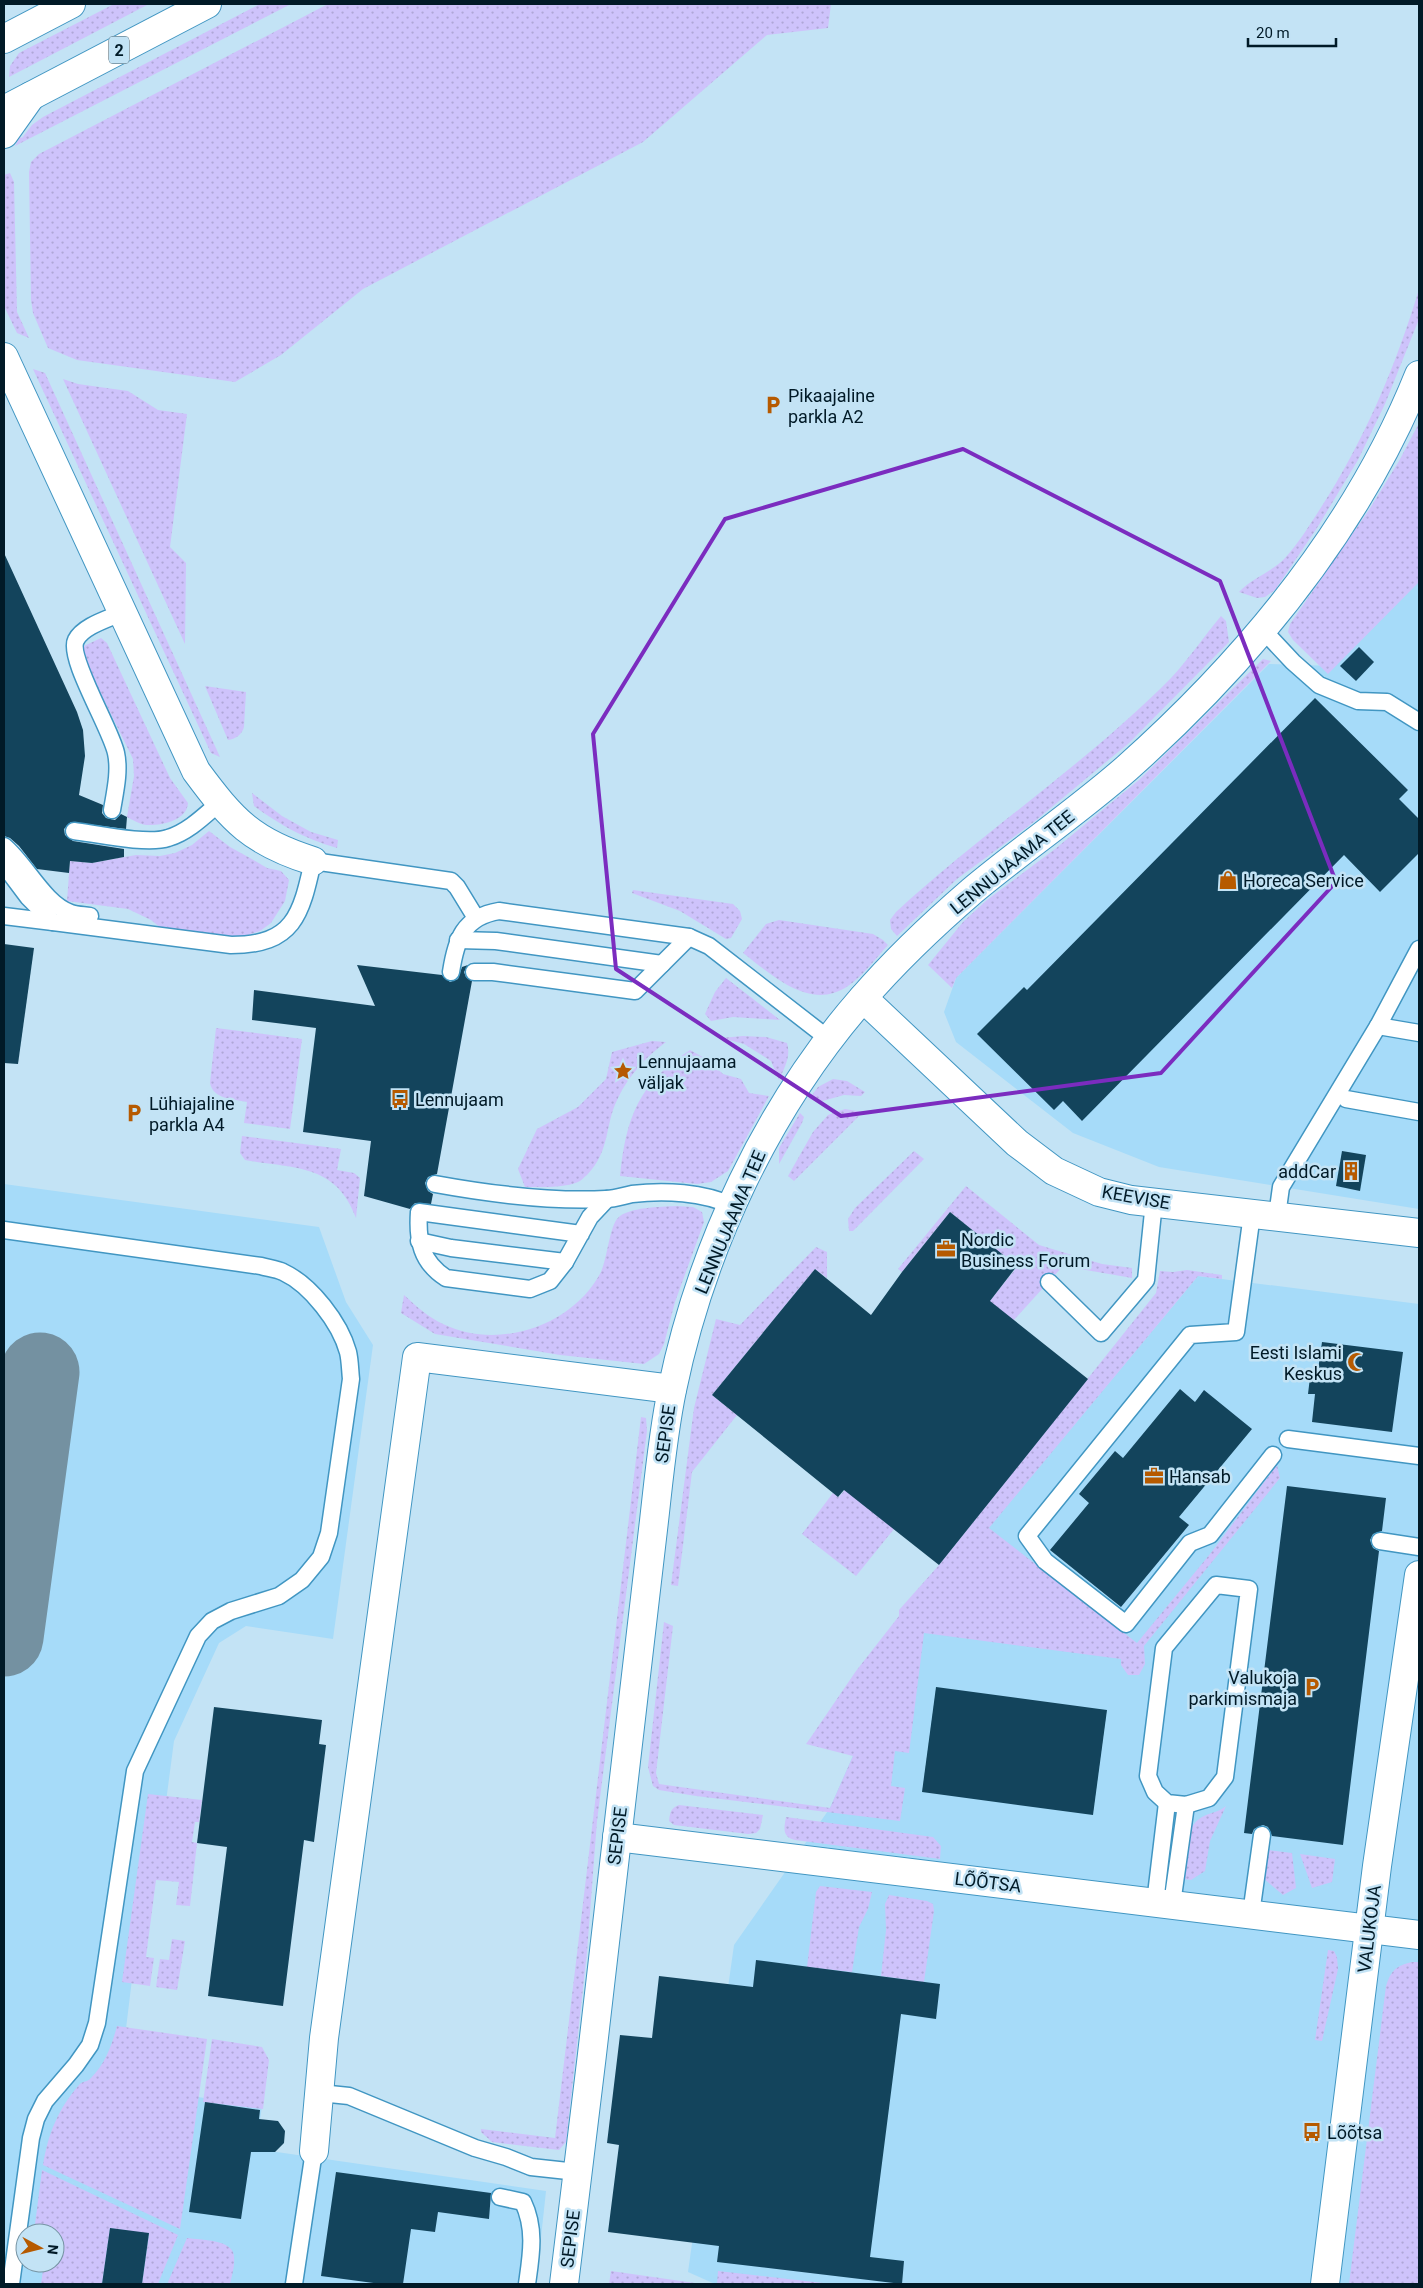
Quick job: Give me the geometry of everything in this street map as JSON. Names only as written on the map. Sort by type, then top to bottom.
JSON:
[{"type":"main road","points":[[4,39],[71,4]]},
{"type":"main road","name":"2","points":[[4,110],[208,4]]},
{"type":"main road","points":[[4,134],[31,96]]},
{"type":"main road","points":[[4,357],[196,772],[235,821],[276,848],[313,861]]},
{"type":"main road","name":"LENNUJAAMA TEE","points":[[672,1389],[694,1308],[711,1258],[747,1171],[785,1106],[830,1040],[863,998],[932,927],[974,889],[1056,827],[1126,769],[1198,701],[1263,630],[1328,546],[1373,471],[1419,376]]},
{"type":"main road","name":"KEEVISE","points":[[863,998],[1017,1143],[1054,1171],[1100,1192],[1131,1200],[1419,1233]]},
{"type":"main road","points":[[314,2151],[325,2029],[417,1357],[672,1389]]},
{"type":"main road","name":"SEPISE","points":[[564,2284],[662,1457],[672,1389]]},
{"type":"main road","name":"VALUKOJA","points":[[1325,2284],[1370,1928],[1419,1575]]},
{"type":"main road","name":"LÕÕTSA","points":[[617,1837],[1419,1935]]},
{"type":"lane","points":[[112,810],[117,754],[109,729],[77,663],[74,650],[76,640],[82,632],[121,613]]},
{"type":"lane","points":[[1263,630],[1292,662],[1319,685],[1358,701],[1387,702],[1419,722]]},
{"type":"lane","points":[[74,831],[152,840],[167,839],[196,823],[219,803]]},
{"type":"lane","points":[[4,846],[15,855],[58,906],[71,913],[124,921],[148,935]]},
{"type":"lane","points":[[4,916],[231,945],[252,945],[267,942],[282,933],[293,922],[301,907],[313,861],[451,881],[457,887],[476,918]]},
{"type":"lane","points":[[4,865],[28,897],[52,922]]},
{"type":"lane","points":[[450,972],[458,940],[476,918],[486,913],[499,911],[689,938],[709,946],[830,1040]]},
{"type":"lane","points":[[474,972],[493,972],[635,991],[689,938]]},
{"type":"lane","points":[[458,940],[496,940],[662,964]]},
{"type":"lane","points":[[1273,1455],[1210,1534],[1190,1543],[1126,1624],[1045,1561],[1027,1536],[1190,1335],[1236,1332],[1265,1215],[1378,1026],[1419,949]]},
{"type":"lane","points":[[1378,1026],[1419,1033]]},
{"type":"lane","points":[[1346,1099],[1419,1112]]},
{"type":"lane","points":[[435,1184],[542,1198],[607,1200],[655,1192],[693,1195],[719,1200],[733,1206]]},
{"type":"lane","points":[[581,1234],[419,1212],[419,1241],[423,1255],[429,1264],[446,1278],[530,1289],[550,1281],[566,1262],[581,1234],[590,1217],[607,1200]]},
{"type":"lane","points":[[1049,1282],[1101,1333],[1146,1280],[1154,1202]]},
{"type":"lane","points":[[4,1230],[261,1266],[284,1272],[305,1288],[322,1305],[339,1329],[348,1353],[351,1378],[329,1533],[321,1557],[302,1580],[279,1596],[231,1611],[212,1621],[198,1636],[135,1771],[97,2023],[90,2045],[76,2065],[44,2101],[36,2119],[31,2138],[11,2284]]},
{"type":"lane","points":[[419,1241],[450,1248],[566,1262]]},
{"type":"lane","points":[[1288,1439],[1419,1456]]},
{"type":"lane","points":[[1380,1541],[1419,1547]]},
{"type":"lane","points":[[1216,1585],[1249,1589],[1225,1777],[1209,1798],[1186,1805],[1167,1803],[1155,1792],[1148,1776],[1164,1648],[1216,1585]]},
{"type":"lane","points":[[1164,1903],[1167,1803]]},
{"type":"lane","points":[[1164,1903],[1186,1805]]},
{"type":"lane","points":[[1251,1914],[1262,1835]]},
{"type":"lane","points":[[320,2093],[349,2096],[475,2148],[506,2156],[531,2167],[577,2172]]},
{"type":"lane","points":[[294,2284],[314,2151]]},
{"type":"lane","points":[[500,2197],[523,2202],[529,2214],[533,2244],[527,2284]]},
{"type":"highlighted area","points":[[963,449],[1220,581],[1336,882],[1161,1073],[841,1116],[616,969],[593,734],[725,519]]},
{"type":"shaded area","points":[[114,4],[149,4],[9,77],[10,66],[19,53]]},
{"type":"shaded area","points":[[260,4],[291,4],[15,146],[20,137],[22,138],[32,125],[43,117]]},
{"type":"shaded area","points":[[328,4],[831,4],[828,28],[767,35],[643,142],[363,289],[281,355],[235,382],[77,360],[48,348],[33,313],[31,300],[29,172],[31,162],[39,154]]},
{"type":"shaded area","points":[[10,173],[14,182],[17,312],[29,338],[17,333],[4,306],[4,175]]},
{"type":"shaded area","points":[[1419,289],[1419,319],[1385,404],[1358,460],[1317,528],[1275,590],[1265,597],[1257,598],[1239,592],[1285,558],[1303,535],[1336,483],[1365,430],[1389,375]]},
{"type":"shaded area","points":[[33,369],[45,373],[220,757],[211,753]]},
{"type":"shaded area","points":[[63,379],[78,384],[128,391],[158,410],[187,414],[170,547],[186,563],[185,644]]},
{"type":"shaded area","points":[[1419,423],[1419,582],[1328,674],[1293,640],[1288,632],[1290,624],[1369,510],[1399,461]]},
{"type":"shaded area","points":[[1419,581],[1419,1209],[1159,1167],[1073,1133],[956,1042],[944,1012],[956,978],[1269,664],[1334,666]]},
{"type":"shaded area","points":[[1221,616],[1226,621],[1229,642],[1129,743],[1035,821],[957,879],[897,936],[891,929],[890,920],[896,912],[1105,739],[1138,709],[1178,671]]},
{"type":"shaded area","points":[[101,638],[107,643],[170,778],[188,803],[183,814],[172,821],[158,825],[146,825],[127,817],[134,776],[133,759],[82,655],[84,646]]},
{"type":"shaded area","points":[[1263,659],[1271,661],[956,978],[952,988],[928,965],[963,922],[987,900],[1055,849],[1139,780]]},
{"type":"shaded area","points":[[205,686],[246,692],[244,727],[236,738],[228,740]]},
{"type":"shaded area","points":[[252,793],[282,816],[311,832],[338,840],[337,848],[303,836],[274,820],[254,806]]},
{"type":"shaded area","points":[[209,831],[230,847],[267,868],[281,871],[289,880],[285,901],[271,923],[260,931],[245,936],[228,937],[161,928],[151,920],[128,909],[67,901],[70,861],[92,863],[136,855],[160,856],[175,853],[192,845]]},
{"type":"shaded area","points":[[633,890],[733,904],[740,911],[742,919],[731,938],[726,939],[680,911],[632,893]]},
{"type":"shaded area","points":[[779,920],[873,934],[888,945],[864,972],[848,986],[834,993],[820,995],[806,993],[792,988],[779,980],[743,953],[766,924]]},
{"type":"shaded area","points":[[726,978],[780,1020],[733,1017],[711,1021],[705,1014],[715,992]]},
{"type":"shaded area","points":[[216,1028],[302,1039],[290,1129],[244,1123],[247,1102],[219,1095],[212,1088],[210,1083]]},
{"type":"shaded area","points":[[743,1036],[766,1037],[787,1043],[788,1057],[779,1080],[771,1061],[744,1044],[721,1038]]},
{"type":"shaded area","points":[[652,1041],[666,1042],[639,1067],[622,1090],[614,1108],[604,1147],[595,1166],[587,1175],[573,1184],[552,1187],[525,1187],[518,1169],[537,1129],[578,1107],[606,1079],[612,1052]]},
{"type":"shaded area","points":[[690,1050],[708,1060],[723,1074],[741,1079],[749,1093],[769,1096],[728,1171],[711,1182],[697,1184],[620,1176],[626,1136],[638,1103],[658,1075]]},
{"type":"shaded area","points":[[833,1079],[847,1081],[865,1092],[861,1096],[844,1095],[819,1102],[809,1099],[818,1087]]},
{"type":"shaded area","points":[[845,1109],[863,1112],[794,1181],[788,1176],[813,1132],[828,1115]]},
{"type":"shaded area","points":[[800,1113],[804,1117],[802,1123],[779,1164],[779,1148]]},
{"type":"shaded area","points":[[242,1136],[341,1149],[337,1170],[354,1173],[360,1178],[356,1218],[347,1200],[337,1187],[325,1178],[296,1168],[245,1160],[240,1153]]},
{"type":"shaded area","points":[[914,1151],[924,1159],[853,1231],[849,1231],[848,1219],[855,1208]]},
{"type":"shaded area","points":[[4,1184],[319,1227],[346,1302],[373,1345],[333,1639],[246,1626],[219,1643],[174,1741],[164,1817],[152,1815],[119,2086],[262,2106],[256,2149],[546,2191],[536,2284],[4,2284]]},
{"type":"shaded area","points":[[966,1186],[1039,1245],[1102,1264],[1132,1268],[1132,1278],[1063,1266],[1014,1320],[894,1529],[856,1576],[802,1534],[833,1493],[839,1497],[939,1373],[935,1369],[1017,1267],[950,1212],[902,1272],[898,1269]]},
{"type":"shaded area","points":[[676,1206],[693,1207],[702,1212],[704,1222],[675,1302],[664,1344],[659,1354],[644,1364],[560,1355],[435,1334],[401,1313],[404,1295],[432,1318],[464,1332],[487,1335],[510,1334],[532,1328],[553,1319],[572,1307],[588,1291],[601,1272],[613,1228],[618,1218],[623,1214],[637,1210]]},
{"type":"shaded area","points":[[816,1247],[827,1252],[827,1278],[815,1269],[712,1395],[737,1415],[692,1472],[678,1586],[671,1585],[694,1408],[716,1319],[740,1325]]},
{"type":"shaded area","points":[[1187,1270],[1222,1275],[1222,1279],[1198,1276],[989,1528],[1137,1643],[1210,1554],[1277,1465],[1280,1478],[1144,1646],[1145,1664],[1139,1675],[1128,1675],[1121,1665],[1121,1659],[924,1633],[909,1753],[895,1751],[891,1786],[905,1788],[900,1821],[696,1796],[659,1790],[653,1786],[648,1767],[664,1622],[673,1626],[656,1773],[659,1784],[830,1808],[853,1756],[806,1744],[856,1671],[899,1616],[899,1610],[939,1565],[1156,1293],[1160,1271]]},
{"type":"shaded area","points":[[1198,1276],[1419,1304],[1419,2284],[715,2284],[688,2272],[734,1945],[830,1808],[914,1617]]},
{"type":"shaded area","points":[[641,1417],[646,1418],[647,1431],[597,1821],[587,1952],[566,2142],[559,2150],[492,2142],[481,2132],[481,2129],[555,2138]]},
{"type":"shaded area","points":[[148,1794],[202,1800],[199,1822],[195,1822],[192,1842],[197,1843],[190,1906],[176,1905],[179,1882],[156,1880],[146,1957],[154,1958],[150,1986],[122,1982]]},
{"type":"shaded area","points":[[679,1805],[763,1815],[760,1829],[756,1833],[748,1834],[674,1825],[669,1821],[671,1811]]},
{"type":"shaded area","points":[[1226,1806],[1210,1841],[1205,1871],[1191,1880],[1183,1879],[1186,1845],[1191,1828],[1202,1817]]},
{"type":"shaded area","points":[[786,1817],[933,1837],[941,1846],[940,1859],[791,1839],[785,1832]]},
{"type":"shaded area","points":[[1268,1850],[1292,1853],[1296,1888],[1283,1895],[1263,1878]]},
{"type":"shaded area","points":[[1300,1854],[1335,1859],[1332,1882],[1312,1888]]},
{"type":"shaded area","points":[[820,1886],[872,1892],[868,1909],[859,1927],[852,1972],[807,1967],[816,1892]]},
{"type":"shaded area","points":[[889,1895],[927,1901],[933,1904],[934,1911],[924,1982],[881,1976],[886,1930],[885,1904]]},
{"type":"shaded area","points":[[172,1939],[185,1941],[177,1990],[156,1987],[160,1959],[169,1960]]},
{"type":"shaded area","points":[[1328,1950],[1334,1951],[1337,1957],[1338,1969],[1322,2041],[1315,2040]]},
{"type":"shaded area","points":[[1419,1962],[1419,2284],[1349,2284],[1386,1986],[1395,1970],[1402,1965]]},
{"type":"shaded area","points":[[117,2026],[207,2039],[180,2229],[43,2165],[51,2132],[65,2103],[79,2085],[96,2073],[110,2047]]},
{"type":"shaded area","points":[[212,2039],[262,2047],[269,2060],[263,2109],[203,2102]]},
{"type":"shaded area","points":[[42,2170],[178,2235],[158,2284],[142,2284],[149,2234],[110,2228],[102,2284],[41,2284],[43,2273],[65,2273],[65,2223],[35,2223]]},
{"type":"shaded area","points":[[187,2238],[223,2244],[233,2251],[234,2260],[230,2284],[169,2284],[168,2282]]},
{"type":"shaded area","points":[[611,2271],[695,2283],[695,2284],[609,2284]]},
{"type":"shaded area","points":[[718,2271],[832,2284],[717,2284]]},
{"type":"building","points":[[4,553],[77,712],[83,730],[85,756],[79,795],[103,805],[102,813],[106,818],[115,820],[121,814],[127,817],[126,829],[71,822],[64,829],[65,835],[73,841],[124,849],[124,857],[92,863],[70,861],[69,873],[37,869],[19,846],[10,838],[4,836]]},
{"type":"building","points":[[1359,647],[1374,662],[1356,681],[1340,666]]},
{"type":"building","name":"Horeca Service","points":[[1315,698],[1408,790],[1399,799],[1419,819],[1419,853],[1380,892],[1344,855],[1082,1121],[1063,1101],[1054,1110],[977,1034],[1024,987],[1027,990]]},
{"type":"building","points":[[4,944],[34,948],[18,1064],[4,1063]]},
{"type":"building","points":[[357,965],[442,975],[450,982],[458,979],[462,967],[468,965],[464,972],[466,977],[472,981],[437,1174],[428,1177],[425,1183],[428,1191],[433,1194],[431,1204],[415,1203],[410,1209],[364,1196],[371,1141],[303,1132],[316,1028],[252,1020],[254,990],[375,1006]]},
{"type":"building","name":"addCar","points":[[1342,1151],[1366,1155],[1360,1191],[1336,1186]]},
{"type":"building","points":[[950,1212],[1017,1266],[990,1301],[1088,1379],[939,1565],[844,1490],[838,1497],[712,1395],[815,1269],[871,1315],[902,1272]]},
{"type":"building","points":[[1322,1342],[1403,1352],[1392,1432],[1312,1422],[1315,1394],[1308,1394],[1311,1369],[1318,1370]]},
{"type":"building","name":"Hansab","points":[[1180,1389],[1195,1402],[1204,1390],[1252,1429],[1179,1517],[1189,1525],[1121,1607],[1050,1550],[1089,1503],[1079,1494],[1115,1451],[1123,1458]]},
{"type":"building","name":"Valukoja parkimismaja","points":[[1287,1486],[1386,1498],[1382,1531],[1373,1534],[1370,1540],[1373,1548],[1379,1551],[1343,1845],[1272,1836],[1268,1827],[1263,1825],[1254,1829],[1252,1834],[1244,1833]]},
{"type":"building","points":[[936,1687],[1107,1710],[1093,1815],[922,1792]]},
{"type":"building","points":[[214,1707],[322,1720],[319,1744],[326,1745],[314,1842],[304,1840],[283,2006],[208,1996],[227,1847],[197,1843]]},
{"type":"building","points":[[756,1960],[940,1984],[936,2019],[901,2014],[870,2257],[904,2261],[902,2284],[717,2262],[719,2246],[608,2232],[619,2145],[607,2143],[620,2035],[652,2038],[659,1976],[753,1987]]},
{"type":"building","points":[[205,2102],[260,2110],[259,2119],[278,2121],[285,2131],[284,2143],[275,2152],[251,2152],[241,2219],[189,2212]]},
{"type":"building","points":[[336,2172],[491,2193],[489,2219],[438,2212],[435,2232],[411,2229],[403,2284],[381,2284],[321,2276]]},
{"type":"building","points":[[110,2228],[149,2233],[142,2284],[102,2284]]},
{"type":"taxiway","points":[[4,1637],[40,1372]]},
{"type":"place","name":"Pikaajaline parkla A2","points":[[773,405]]},
{"type":"place","name":"Horeca Service","points":[[1228,880]]},
{"type":"place","name":"Lennujaama väljak","points":[[623,1071]]},
{"type":"place","name":"Lennujaam","points":[[400,1099]]},
{"type":"place","name":"Lühiajaline parkla A4","points":[[134,1113]]},
{"type":"place","name":"addCar","points":[[1351,1171]]},
{"type":"place","name":"Nordic Business Forum","points":[[946,1249]]},
{"type":"place","name":"Eesti Islami Keskus","points":[[1357,1362]]},
{"type":"place","name":"Hansab","points":[[1154,1476]]},
{"type":"place","name":"Valukoja parkimismaja","points":[[1312,1687]]},
{"type":"place","name":"Lõõtsa","points":[[1312,2132]]}]
